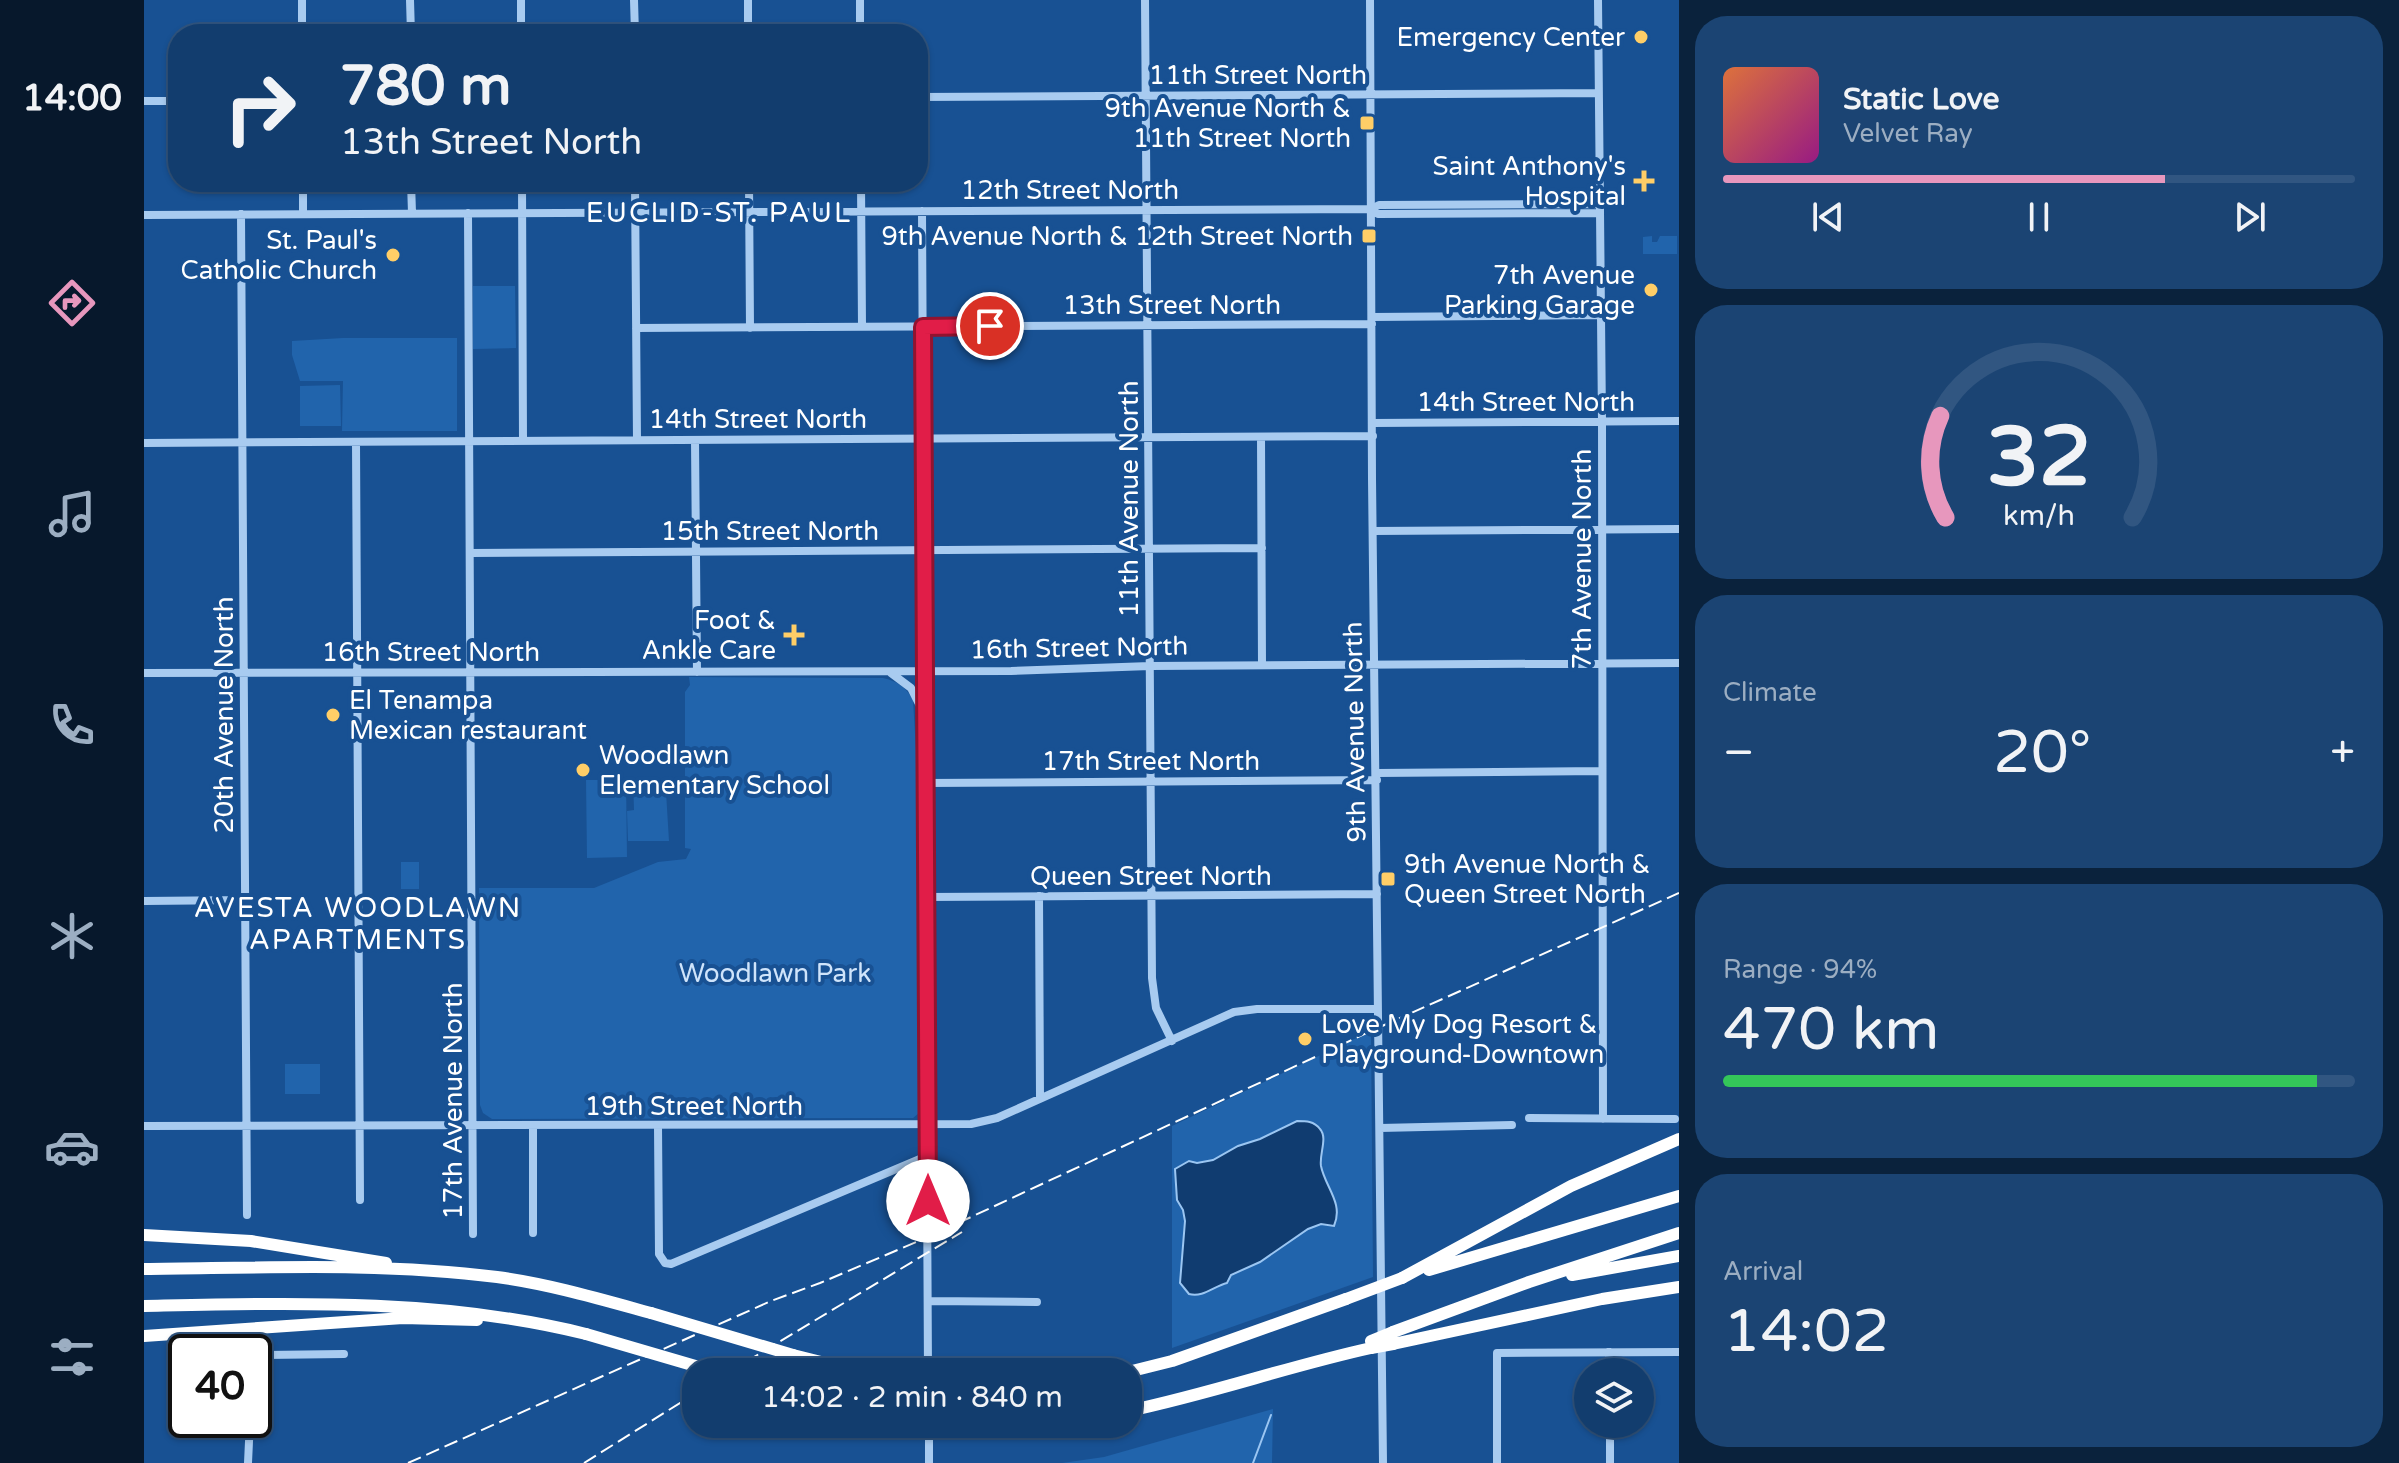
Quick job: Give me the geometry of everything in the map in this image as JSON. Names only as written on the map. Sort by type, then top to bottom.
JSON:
[{"type":"highway","points":[[1402,1278],[1571,1186],[1679,1139]]},
{"type":"highway","points":[[1142,1368],[1172,1361],[1402,1278],[1679,1193]]},
{"type":"highway","points":[[1393,1338],[1529,1282],[1679,1233]]},
{"type":"highway","points":[[144,1235],[251,1241],[432,1271],[521,1281],[651,1313],[805,1358]]},
{"type":"highway","points":[[1529,1282],[1679,1256]]},
{"type":"highway","points":[[144,1269],[353,1268],[432,1271]]},
{"type":"highway","points":[[1142,1408],[1393,1338],[1679,1287]]},
{"type":"highway","points":[[144,1306],[305,1305],[478,1313],[586,1334],[682,1362]]},
{"type":"highway","points":[[144,1336],[403,1318],[552,1326]]},
{"type":"street","points":[[302,0],[302,24]]},
{"type":"street","points":[[410,0],[411,24]]},
{"type":"street","points":[[521,0],[521,24]]},
{"type":"street","points":[[634,0],[635,24]]},
{"type":"street","points":[[748,0],[748,24]]},
{"type":"street","points":[[860,0],[860,24]]},
{"type":"street","name":"11th Avenue North","points":[[1145,0],[1154,996],[1161,1021],[1172,1041]]},
{"type":"street","name":"9th Avenue North","points":[[1370,0],[1383,1463]]},
{"type":"street","name":"7th Avenue North","points":[[1598,0],[1603,1119]]},
{"type":"street","name":"11th Street North","points":[[928,97],[1598,93]]},
{"type":"street","points":[[144,101],[168,101]]},
{"type":"street","points":[[303,192],[303,214]]},
{"type":"street","points":[[411,192],[412,213]]},
{"type":"street","points":[[522,192],[523,441]]},
{"type":"street","points":[[635,192],[637,440]]},
{"type":"street","points":[[749,192],[750,328]]},
{"type":"street","points":[[861,192],[862,327]]},
{"type":"street","name":"12th Street North","points":[[144,215],[1371,209],[1379,205],[1599,208]]},
{"type":"street","points":[[922,211],[928,1358]]},
{"type":"street","name":"17th Avenue North","points":[[468,213],[473,1234]]},
{"type":"street","name":"20th Avenue North","points":[[241,214],[247,1215]]},
{"type":"street","name":"13th Street North","points":[[636,328],[1147,325],[1600,315]]},
{"type":"street","name":"14th Street North","points":[[1373,423],[1679,421]]},
{"type":"street","name":"14th Street North","points":[[144,443],[1373,436]]},
{"type":"street","points":[[1261,437],[1262,665]]},
{"type":"street","points":[[695,440],[697,672]]},
{"type":"street","points":[[356,442],[360,1200]]},
{"type":"street","points":[[1373,531],[1679,529]]},
{"type":"street","name":"15th Street North","points":[[470,553],[1262,548]]},
{"type":"street","name":"16th Street North","points":[[144,673],[925,671],[1150,666],[1679,663]]},
{"type":"street","points":[[887,671],[911,688],[925,716]]},
{"type":"street","name":"17th Street North","points":[[925,783],[1601,771]]},
{"type":"street","name":"Queen Street North","points":[[926,897],[1377,894]]},
{"type":"street","points":[[1039,896],[1040,1098]]},
{"type":"street","points":[[144,901],[245,900]]},
{"type":"street","name":"19th Street North","points":[[144,1126],[533,1127],[984,1122],[1222,1017],[1257,1009],[1378,1009]]},
{"type":"street","points":[[1529,1118],[1675,1119]]},
{"type":"street","points":[[1380,1128],[1512,1125]]},
{"type":"street","points":[[658,1126],[659,1254],[665,1263],[678,1263],[927,1156]]},
{"type":"street","points":[[533,1127],[533,1233]]},
{"type":"street","points":[[928,1301],[1037,1302]]},
{"type":"street","points":[[1609,1352],[1609,1358]]},
{"type":"street","points":[[1497,1463],[1497,1353],[1679,1352]]},
{"type":"street","points":[[272,1355],[344,1354]]},
{"type":"street","points":[[248,1463],[249,1438]]},
{"type":"street","points":[[929,1438],[929,1463]]},
{"type":"street","points":[[1610,1438],[1610,1463]]},
{"type":"green space","points":[[1652,236],[1652,242],[1657,242],[1660,236],[1677,236],[1677,254],[1643,254],[1643,237]]},
{"type":"green space","points":[[473,286],[515,286],[516,348],[473,349]]},
{"type":"green space","points":[[457,338],[457,431],[342,431],[343,381],[300,381],[292,355],[292,341]]},
{"type":"green space","points":[[340,385],[341,426],[300,426],[300,386]]},
{"type":"green space","name":"Woodlawn Park","points":[[689,677],[883,678],[901,685],[913,700],[917,767],[920,1105],[919,1113],[913,1118],[492,1119],[483,1113],[480,1105],[479,888],[594,888],[658,862],[686,859],[691,849],[685,848],[685,692],[690,685]]},
{"type":"green space","points":[[633,779],[650,779],[650,792],[666,792],[669,841],[628,841],[627,811],[634,810]]},
{"type":"green space","points":[[586,780],[626,780],[627,857],[587,858]]},
{"type":"green space","points":[[401,862],[419,862],[419,889],[401,889]]},
{"type":"green space","points":[[1371,1031],[1373,1277],[1172,1348],[1172,1126]]},
{"type":"green space","points":[[285,1064],[320,1064],[320,1094],[285,1094]]},
{"type":"green space","points":[[1273,1409],[1272,1463],[1062,1463],[1104,1457]]},
{"type":"shaded area","points":[[1297,1121],[1312,1123],[1322,1133],[1321,1166],[1337,1210],[1334,1226],[1321,1224],[1308,1229],[1260,1262],[1231,1275],[1227,1283],[1204,1293],[1189,1294],[1180,1283],[1185,1221],[1177,1200],[1175,1169],[1189,1161],[1213,1160]]},
{"type":"waterway","points":[[1253,1463],[1271,1415]]},
{"type":"railway","points":[[408,1463],[771,1301],[928,1237],[1371,1031],[1679,893]]},
{"type":"railway","points":[[752,1358],[962,1232]]},
{"type":"railway","points":[[584,1463],[682,1402]]},
{"type":"place","name":"Emergency Center","points":[[1641,37]]},
{"type":"place","name":"9th Avenue North & 11th Street North","points":[[1367,123]]},
{"type":"place","name":"Saint Anthony's Hospital","points":[[1644,181]]},
{"type":"place","name":"9th Avenue North & 12th Street North","points":[[1369,236]]},
{"type":"place","name":"St. Paul's Catholic Church","points":[[393,255]]},
{"type":"place","name":"7th Avenue Parking Garage","points":[[1651,290]]},
{"type":"place","name":"Foot & Ankle Care","points":[[794,635]]},
{"type":"place","name":"El Tenampa Mexican restaurant","points":[[333,715]]},
{"type":"place","name":"Woodlawn Elementary School","points":[[583,770]]},
{"type":"place","name":"9th Avenue North & Queen Street North","points":[[1388,879]]},
{"type":"place","name":"Love My Dog Resort & Playground-Downtown","points":[[1305,1039]]},
{"type":"district","name":"EUCLID-ST. PAUL","points":[[719,213]]},
{"type":"district","name":"AVESTA WOODLAWN APARTMENTS","points":[[358,924]]},
{"type":"route","points":[[928,1201],[923,327],[990,326]]}]
